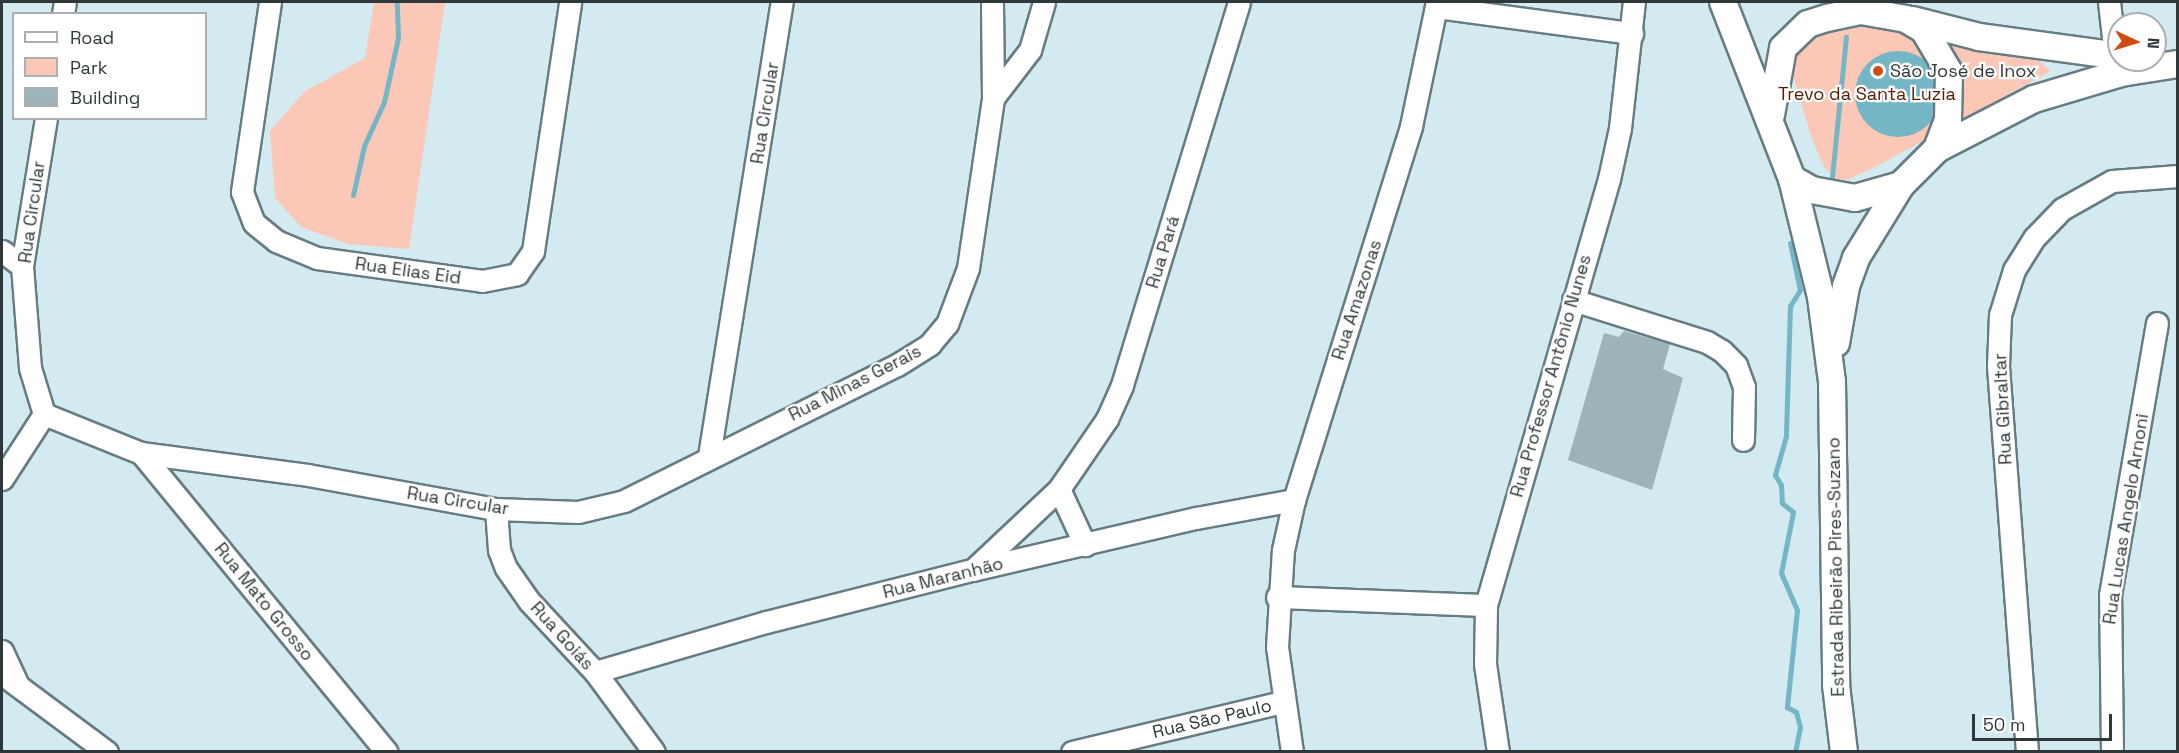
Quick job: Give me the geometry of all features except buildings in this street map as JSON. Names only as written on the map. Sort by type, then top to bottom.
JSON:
[{"type":"main road","points":[[1723,2],[1792,178],[1816,268],[1832,382]]},
{"type":"main road","points":[[1770,118],[1775,71],[1783,48],[1796,33],[1851,6],[1980,38],[2107,55]]},
{"type":"main road","points":[[1906,19],[1924,30],[1949,72],[1948,120],[1936,149]]},
{"type":"main road","points":[[1832,382],[1846,286],[1856,258],[1901,185],[1936,149],[2034,99],[2121,73],[2178,62]]},
{"type":"main road","points":[[1792,178],[1812,190],[1855,198],[1901,185]]},
{"type":"main road","name":"Estrada Ribeirão Pires-Suzano","points":[[1832,382],[1836,685],[1844,752]]},
{"type":"street","name":"Rua Elias Eid","points":[[270,2],[242,192],[254,223],[276,241],[317,258],[482,281],[517,274],[532,251],[570,2]]},
{"type":"street","name":"Rua Circular","points":[[46,120],[22,266],[30,368],[44,414],[141,453],[308,475],[496,509],[553,513],[599,509],[624,501],[709,456],[782,2]]},
{"type":"street","name":"Rua Minas Gerais","points":[[709,456],[897,365],[930,344],[947,324],[968,268],[993,98],[992,2]]},
{"type":"street","name":"Rua Minas Gerais","points":[[993,98],[1030,50],[1044,2]]},
{"type":"street","name":"Rua Pará","points":[[972,570],[1059,489],[1093,443],[1122,385],[1239,2]]},
{"type":"street","name":"Rua Professor Antônio Nunes","points":[[1498,752],[1485,664],[1486,605],[1620,128],[1634,2]]},
{"type":"street","points":[[1436,4],[1632,33]]},
{"type":"street","name":"Rua Amazonas","points":[[1292,752],[1282,702],[1277,597],[1294,500],[1411,126],[1436,4]]},
{"type":"street","name":"Rua Gibraltar","points":[[2027,752],[1998,366],[2000,315],[2014,270],[2034,238],[2062,209],[2112,181],[2178,176]]},
{"type":"street","points":[[2,251],[22,266]]},
{"type":"street","points":[[1573,300],[1707,342],[1722,351],[1736,365],[1744,387],[1743,440]]},
{"type":"street","name":"Rua Lucas Angelo Arnoni","points":[[2112,752],[2110,595],[2157,323]]},
{"type":"street","points":[[2,478],[44,414]]},
{"type":"street","name":"Rua Mato Grosso","points":[[141,453],[387,752]]},
{"type":"street","points":[[1059,489],[1085,544]]},
{"type":"street","name":"Rua Maranhão","points":[[595,672],[972,570],[1294,500]]},
{"type":"street","name":"Rua Goiás","points":[[496,509],[499,550],[506,568],[529,601],[595,672],[654,752]]},
{"type":"street","points":[[1277,597],[1486,605]]},
{"type":"street","points":[[2,651],[10,679],[77,742],[107,752]]},
{"type":"street","name":"Rua São Paulo","points":[[1072,752],[1282,702]]},
{"type":"green space","points":[[374,2],[445,2],[409,249],[348,244],[301,227],[275,198],[270,131],[304,92],[365,58]]},
{"type":"green space","name":"Trevo da Santa Luzia","points":[[1837,22],[1932,35],[2035,58],[2051,71],[1879,165],[1847,180],[1836,179],[1824,167],[1812,139],[1791,70],[1795,49],[1806,34]]},
{"type":"water","points":[[1898,51],[1922,58],[1934,70],[1941,94],[1934,118],[1922,130],[1898,137],[1874,130],[1862,118],[1855,94],[1862,70],[1874,58]]},
{"type":"waterway","points":[[353,195],[364,146],[384,102],[398,38],[397,2]]},
{"type":"waterway","points":[[1832,177],[1846,37]]},
{"type":"waterway","points":[[1790,243],[1800,290],[1790,306],[1786,436],[1775,475],[1781,485],[1782,503],[1793,512],[1781,573],[1797,610],[1787,707],[1796,712],[1800,727],[1795,752]]},
{"type":"place","name":"São José de Inox","points":[[1878,71]]}]
